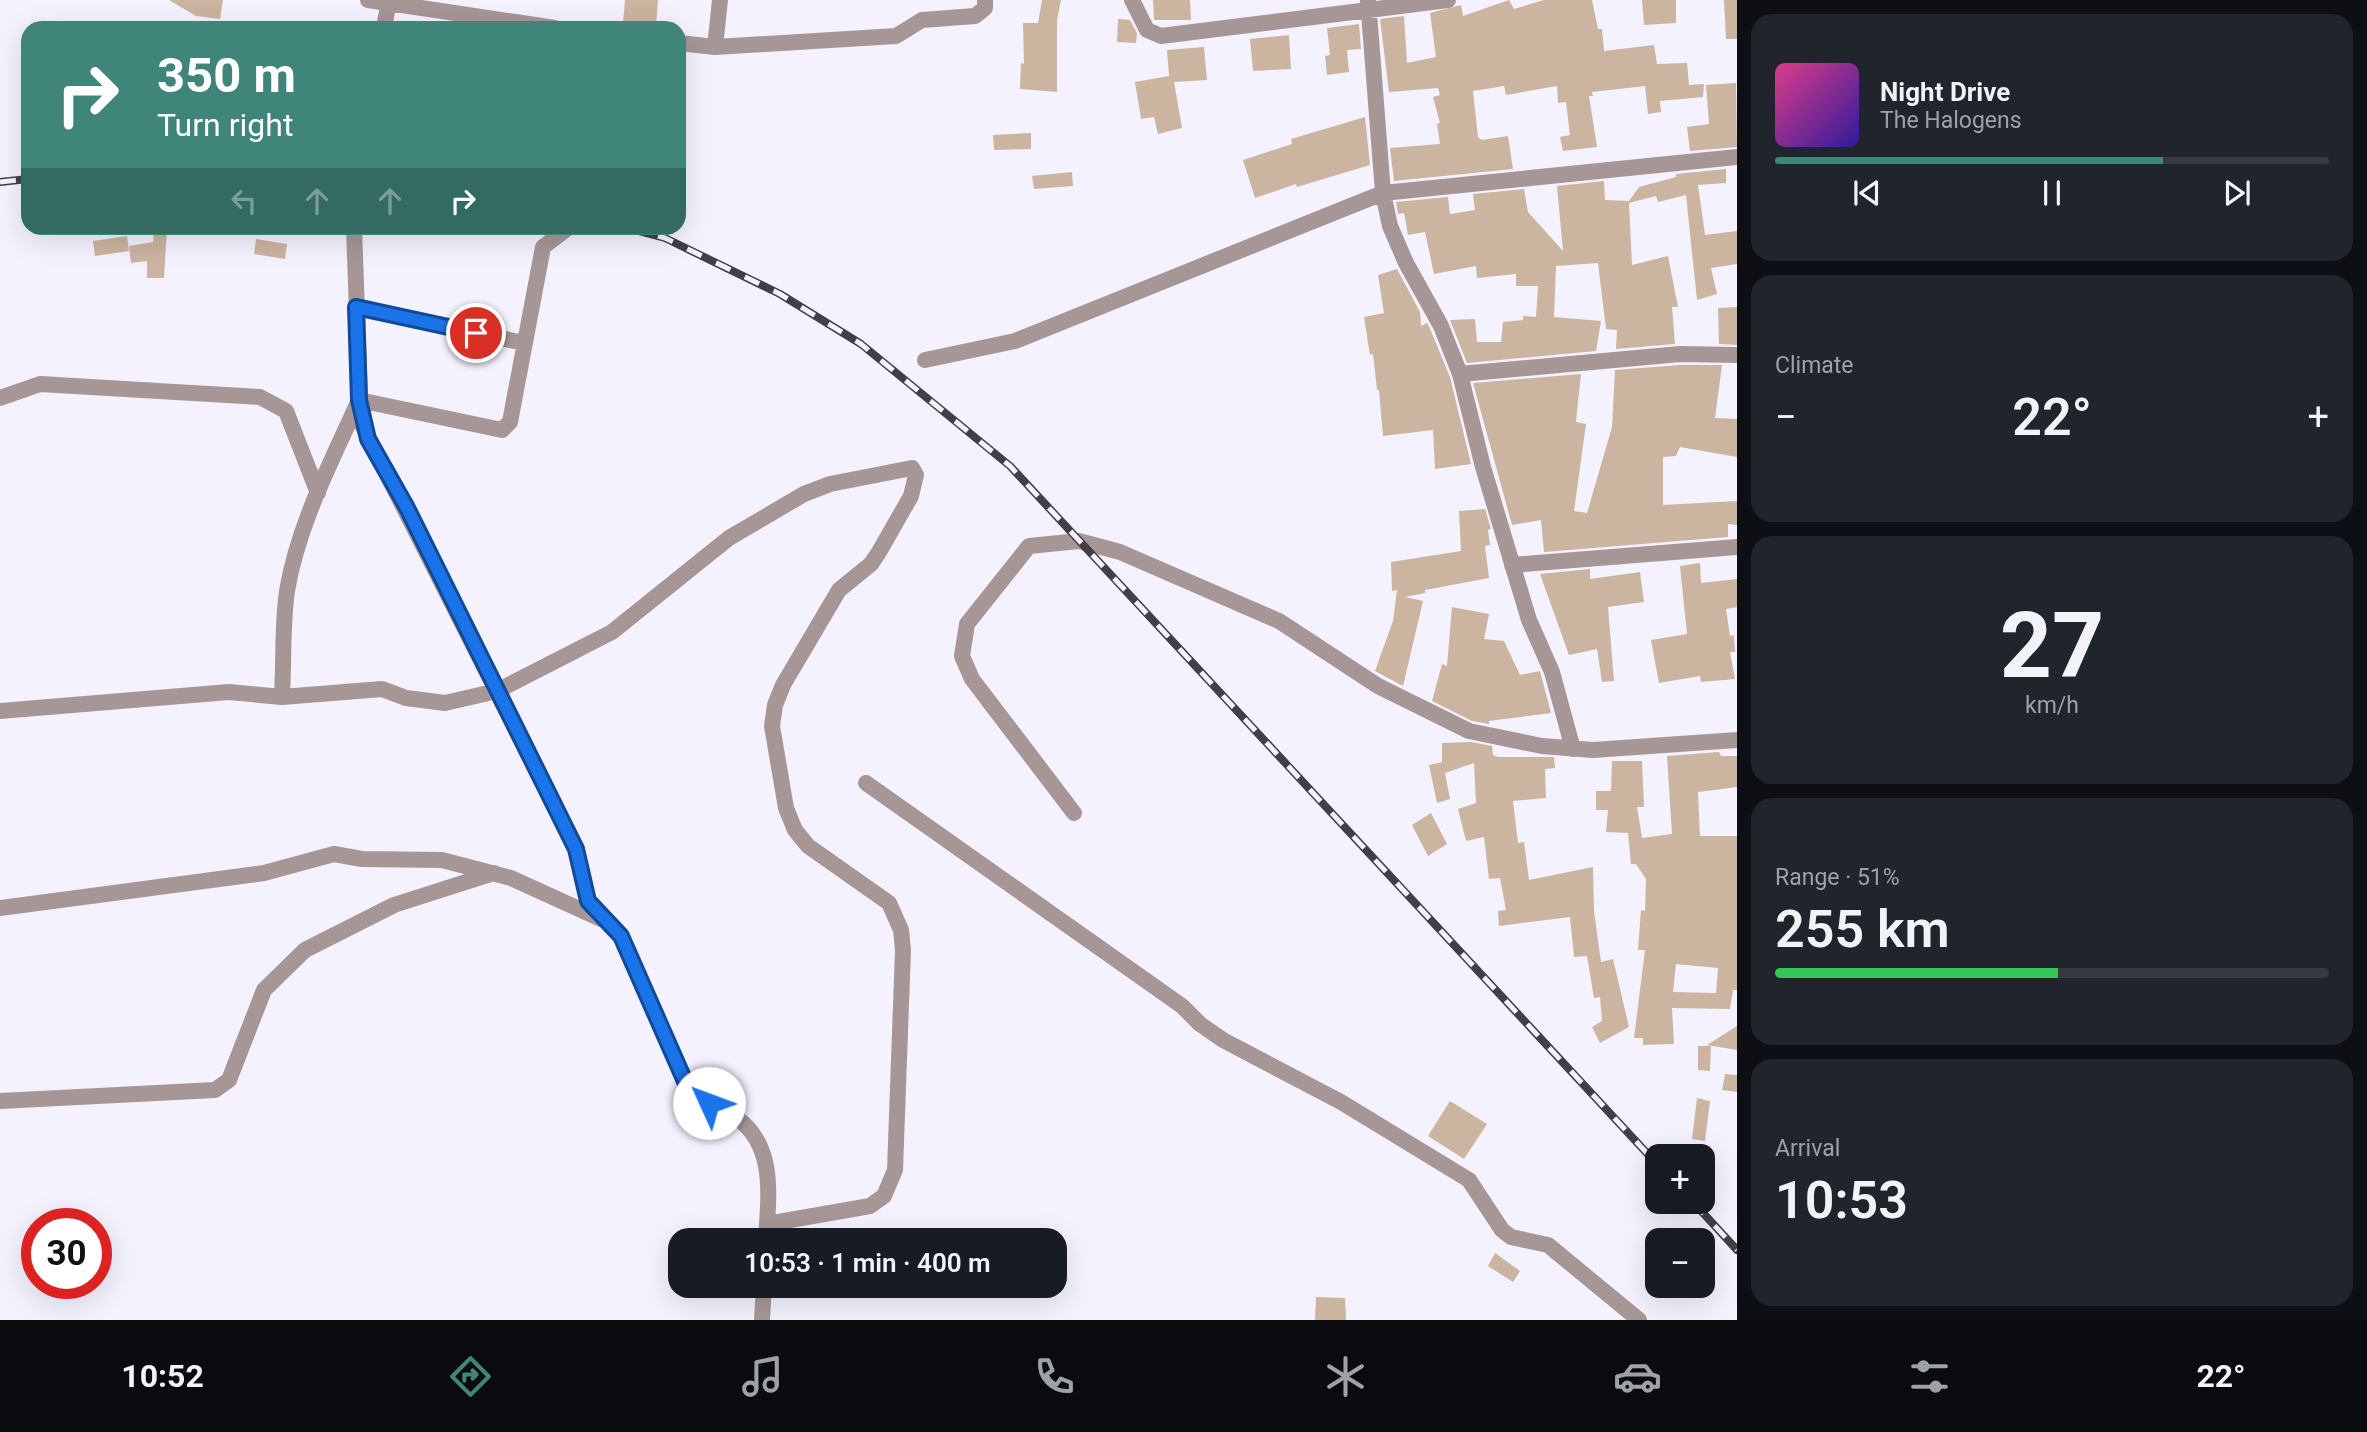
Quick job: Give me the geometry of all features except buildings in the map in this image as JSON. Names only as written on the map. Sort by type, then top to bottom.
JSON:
[{"type":"street","points":[[368,0],[510,21]]},
{"type":"street","points":[[715,47],[720,0]]},
{"type":"street","points":[[686,45],[715,47],[896,36],[922,20],[975,16],[982,13],[985,0]]},
{"type":"street","points":[[1132,0],[1147,30],[1161,36],[1368,4],[1448,0]]},
{"type":"street","points":[[385,21],[389,2]]},
{"type":"street","points":[[1368,4],[1383,193],[1390,226],[1406,264],[1441,326],[1460,374],[1512,565],[1529,620],[1552,672],[1573,749]]},
{"type":"street","points":[[925,360],[1015,341],[1383,193],[1737,157]]},
{"type":"street","points":[[354,235],[359,400],[368,439],[407,508],[576,849],[588,901],[621,936],[687,1086],[696,1096],[738,1119],[753,1134],[764,1156],[769,1178],[766,1228]]},
{"type":"street","points":[[359,400],[502,430],[510,422],[543,247],[559,235]]},
{"type":"street","points":[[356,307],[524,343]]},
{"type":"street","points":[[1460,374],[1655,356],[1737,355]]},
{"type":"street","points":[[0,398],[40,384],[260,397],[285,411],[318,493]]},
{"type":"street","points":[[282,697],[282,632],[288,587],[318,493],[359,400]]},
{"type":"street","points":[[0,710],[229,692],[282,697],[382,689],[406,698],[445,703],[497,691],[612,632],[729,538],[804,494],[830,484],[912,468],[916,475],[911,496],[871,564],[839,590],[783,685],[775,705],[772,726],[786,808],[795,830],[808,846],[889,903],[901,930],[903,950],[895,1170],[884,1196],[870,1206],[782,1228]]},
{"type":"street","points":[[1074,813],[972,679],[962,656],[967,624],[1029,546],[1079,541],[1120,552],[1279,621],[1378,686],[1469,731],[1573,749],[1737,740]]},
{"type":"street","points":[[1512,565],[1737,547]]},
{"type":"street","points":[[866,783],[1182,1006],[1200,1024],[1223,1040],[1340,1102],[1469,1180],[1502,1230],[1511,1237],[1548,1245],[1639,1320]]},
{"type":"street","points":[[0,908],[264,873],[334,854],[362,859],[442,860],[494,873],[609,923]]},
{"type":"street","points":[[0,1101],[215,1090],[229,1080],[264,990],[305,950],[394,905],[494,873]]},
{"type":"street","points":[[762,1320],[763,1298]]},
{"type":"railway","points":[[0,182],[21,180]]},
{"type":"railway","points":[[654,235],[665,238],[780,294],[861,344],[1010,466],[1645,1151]]},
{"type":"railway","points":[[1704,1214],[1737,1250]]},
{"type":"route","points":[[476,333],[356,307],[361,422],[407,508],[576,849],[582,887],[588,901],[621,936],[687,1086],[696,1096],[709,1103]]}]
